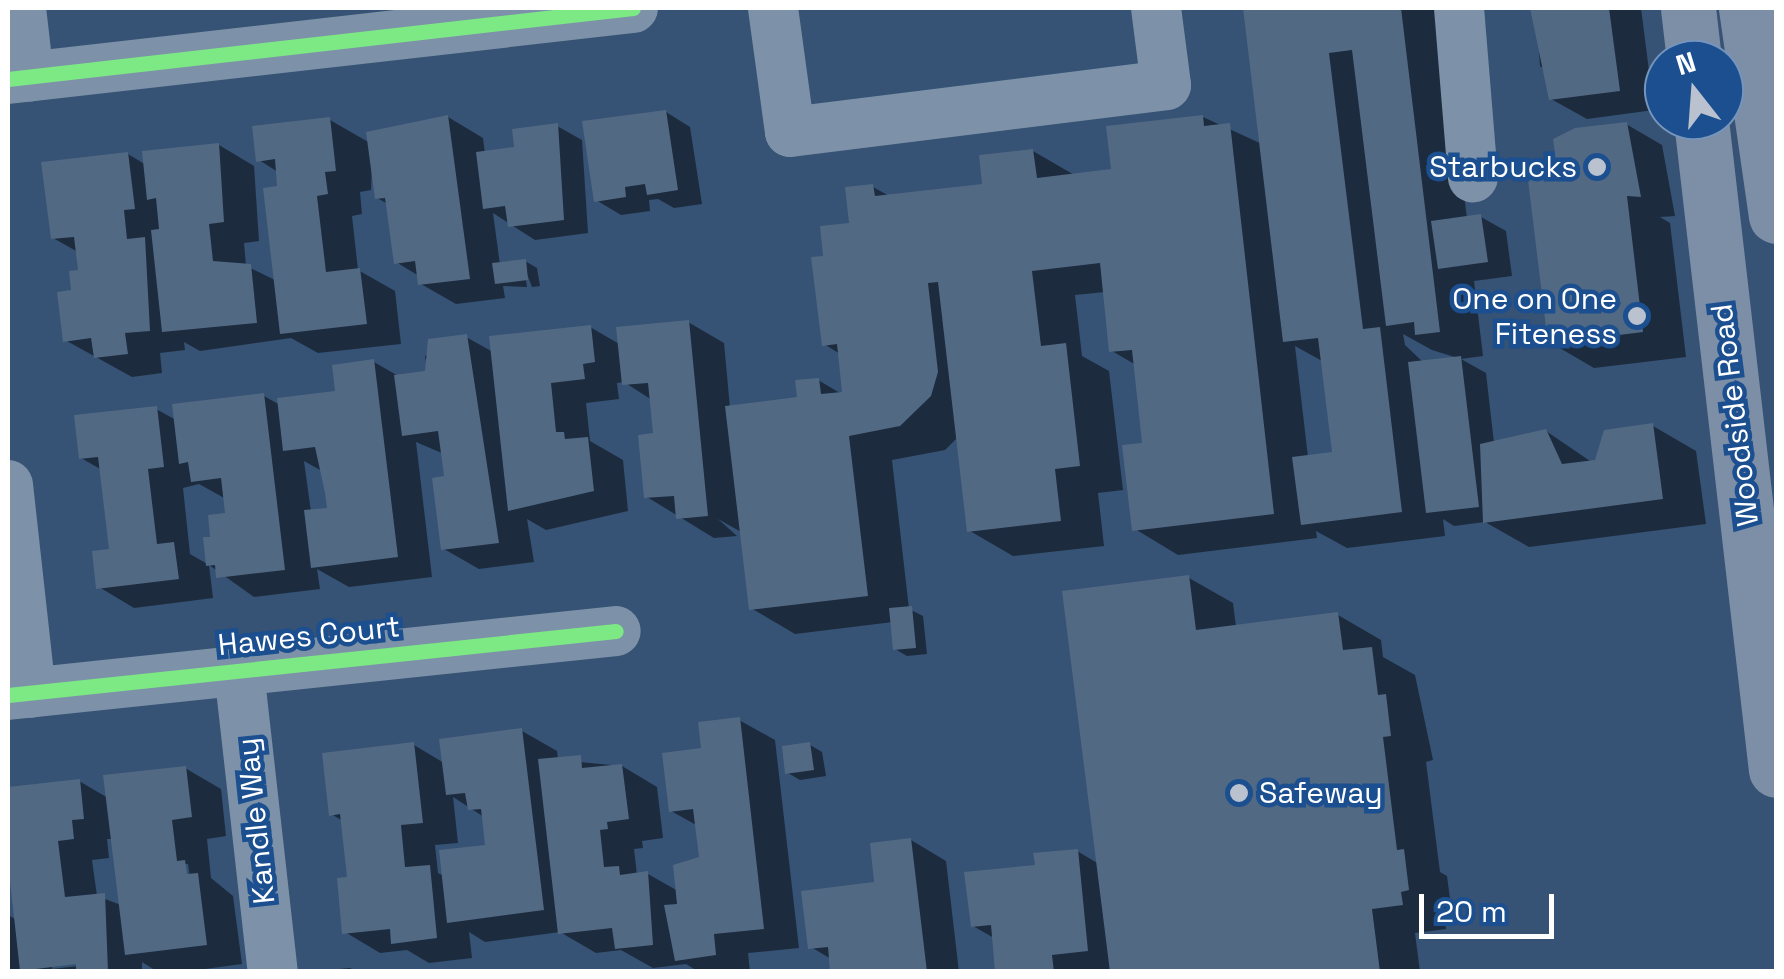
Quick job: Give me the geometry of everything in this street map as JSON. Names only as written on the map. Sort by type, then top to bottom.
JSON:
[{"type":"main road","points":[[1688,8],[1692,40]]},
{"type":"main road","points":[[1746,8],[1766,76],[1776,216]]},
{"type":"main road","name":"Woodside Road","points":[[1703,140],[1776,770]]},
{"type":"street","points":[[21,8],[18,78],[633,8]]},
{"type":"street","points":[[773,8],[790,132],[1166,85],[1156,8]]},
{"type":"street","points":[[1458,8],[1473,177]]},
{"type":"street","points":[[8,486],[19,694]]},
{"type":"street","name":"Hawes Court","points":[[19,694],[616,631]]},
{"type":"street","name":"Kandle Way","points":[[239,670],[273,972]]},
{"type":"building","points":[[1243,8],[1401,8],[1440,332],[1415,335],[1414,322],[1386,326],[1352,50],[1329,53],[1363,329],[1380,327],[1402,512],[1301,525],[1292,457],[1332,452],[1318,338],[1283,342]]},
{"type":"building","points":[[1530,8],[1609,8],[1620,91],[1549,100]]},
{"type":"building","points":[[666,110],[678,190],[647,195],[645,184],[625,187],[626,197],[594,202],[582,121]]},
{"type":"building","points":[[448,115],[470,279],[418,285],[415,261],[394,264],[385,198],[375,199],[366,132]]},
{"type":"building","points":[[1203,115],[1204,126],[1230,123],[1274,514],[1132,531],[1122,445],[1142,443],[1132,350],[1109,352],[1100,263],[1032,271],[1041,346],[1066,343],[1080,466],[1055,469],[1061,521],[967,532],[938,282],[928,283],[938,372],[931,396],[900,426],[849,436],[868,596],[749,610],[725,406],[797,397],[795,380],[819,378],[821,394],[842,392],[837,344],[822,346],[811,257],[823,256],[820,226],[849,223],[845,187],[873,184],[875,196],[982,184],[979,155],[1033,149],[1037,178],[1111,169],[1106,126]]},
{"type":"building","points":[[330,117],[336,171],[325,172],[328,194],[317,196],[326,272],[360,268],[367,324],[280,334],[263,188],[277,186],[275,159],[256,162],[252,126]]},
{"type":"building","points":[[1627,122],[1641,197],[1627,196],[1643,332],[1548,344],[1528,180],[1558,176],[1553,139],[1575,128]]},
{"type":"building","points":[[558,123],[564,220],[508,227],[505,206],[483,209],[476,152],[514,147],[512,129]]},
{"type":"building","points":[[219,143],[224,222],[209,224],[213,261],[251,264],[257,323],[162,332],[151,230],[159,229],[156,198],[147,200],[142,151]]},
{"type":"building","points":[[128,152],[135,209],[124,210],[127,239],[145,237],[150,331],[125,333],[128,354],[94,358],[91,338],[63,342],[57,292],[71,290],[69,271],[78,270],[74,237],[51,239],[41,162]]},
{"type":"building","points":[[1481,214],[1488,262],[1438,269],[1431,221]]},
{"type":"building","points":[[526,259],[528,280],[495,284],[492,263]]},
{"type":"building","points":[[689,320],[708,516],[676,519],[674,496],[644,498],[638,435],[653,433],[648,383],[622,385],[616,327]]},
{"type":"building","points":[[591,325],[595,362],[583,364],[585,379],[551,383],[556,432],[564,432],[565,439],[588,437],[594,491],[508,511],[489,336]]},
{"type":"building","points":[[467,334],[499,543],[441,550],[432,478],[444,476],[438,431],[402,436],[394,375],[425,371],[428,339]]},
{"type":"building","points":[[1461,356],[1479,507],[1426,513],[1408,362]]},
{"type":"building","points":[[374,359],[398,557],[311,568],[304,510],[327,508],[325,493],[315,447],[283,451],[277,398],[335,391],[332,365]]},
{"type":"building","points":[[264,393],[285,570],[216,578],[215,565],[206,566],[203,537],[210,537],[208,515],[225,513],[221,478],[191,482],[188,462],[179,464],[172,404]]},
{"type":"building","points":[[157,406],[164,467],[148,469],[157,544],[174,542],[179,579],[96,589],[92,551],[109,549],[98,457],[79,459],[74,415]]},
{"type":"building","points":[[1653,423],[1663,499],[1483,523],[1480,444],[1546,429],[1562,464],[1595,460],[1604,430]]},
{"type":"building","name":"Safeway","points":[[1189,575],[1196,630],[1338,612],[1343,650],[1372,647],[1378,695],[1386,694],[1391,736],[1383,737],[1397,850],[1404,849],[1409,890],[1401,892],[1403,905],[1372,909],[1380,972],[1110,972],[1062,591]]},
{"type":"building","points":[[912,606],[916,648],[893,650],[889,608]]},
{"type":"building","points":[[740,717],[764,929],[714,934],[716,955],[675,961],[664,905],[677,904],[673,865],[699,857],[693,809],[669,812],[662,753],[701,748],[698,722]]},
{"type":"building","points":[[522,728],[544,910],[447,923],[439,850],[485,845],[481,809],[468,810],[465,793],[446,795],[439,739]]},
{"type":"building","points":[[414,742],[423,823],[401,825],[405,867],[430,865],[437,938],[391,944],[390,929],[342,934],[337,878],[347,877],[340,814],[329,816],[322,753]]},
{"type":"building","points":[[810,742],[814,770],[785,774],[782,746]]},
{"type":"building","points":[[581,755],[582,768],[622,764],[629,819],[607,822],[608,829],[600,830],[604,867],[619,866],[620,875],[648,871],[653,945],[615,949],[612,928],[558,934],[538,759]]},
{"type":"building","points":[[186,766],[192,817],[172,820],[177,861],[185,860],[187,874],[198,873],[207,945],[125,955],[103,775]]},
{"type":"building","points":[[80,779],[84,819],[72,820],[74,839],[58,841],[65,897],[105,893],[108,972],[76,972],[76,964],[20,971],[8,863],[8,787]]},
{"type":"building","points":[[911,838],[927,972],[830,972],[828,947],[808,949],[801,891],[874,882],[870,843]]},
{"type":"building","points":[[1078,849],[1088,951],[1052,955],[1054,972],[995,972],[991,925],[971,927],[964,872],[1035,865],[1033,853]]},
{"type":"cycle path","points":[[8,79],[633,8]]},
{"type":"cycle path","points":[[8,695],[616,631]]},
{"type":"place","name":"Starbucks","points":[[1597,167]]},
{"type":"place","name":"One on One Fiteness","points":[[1637,316]]},
{"type":"place","name":"Safeway","points":[[1239,793]]}]
